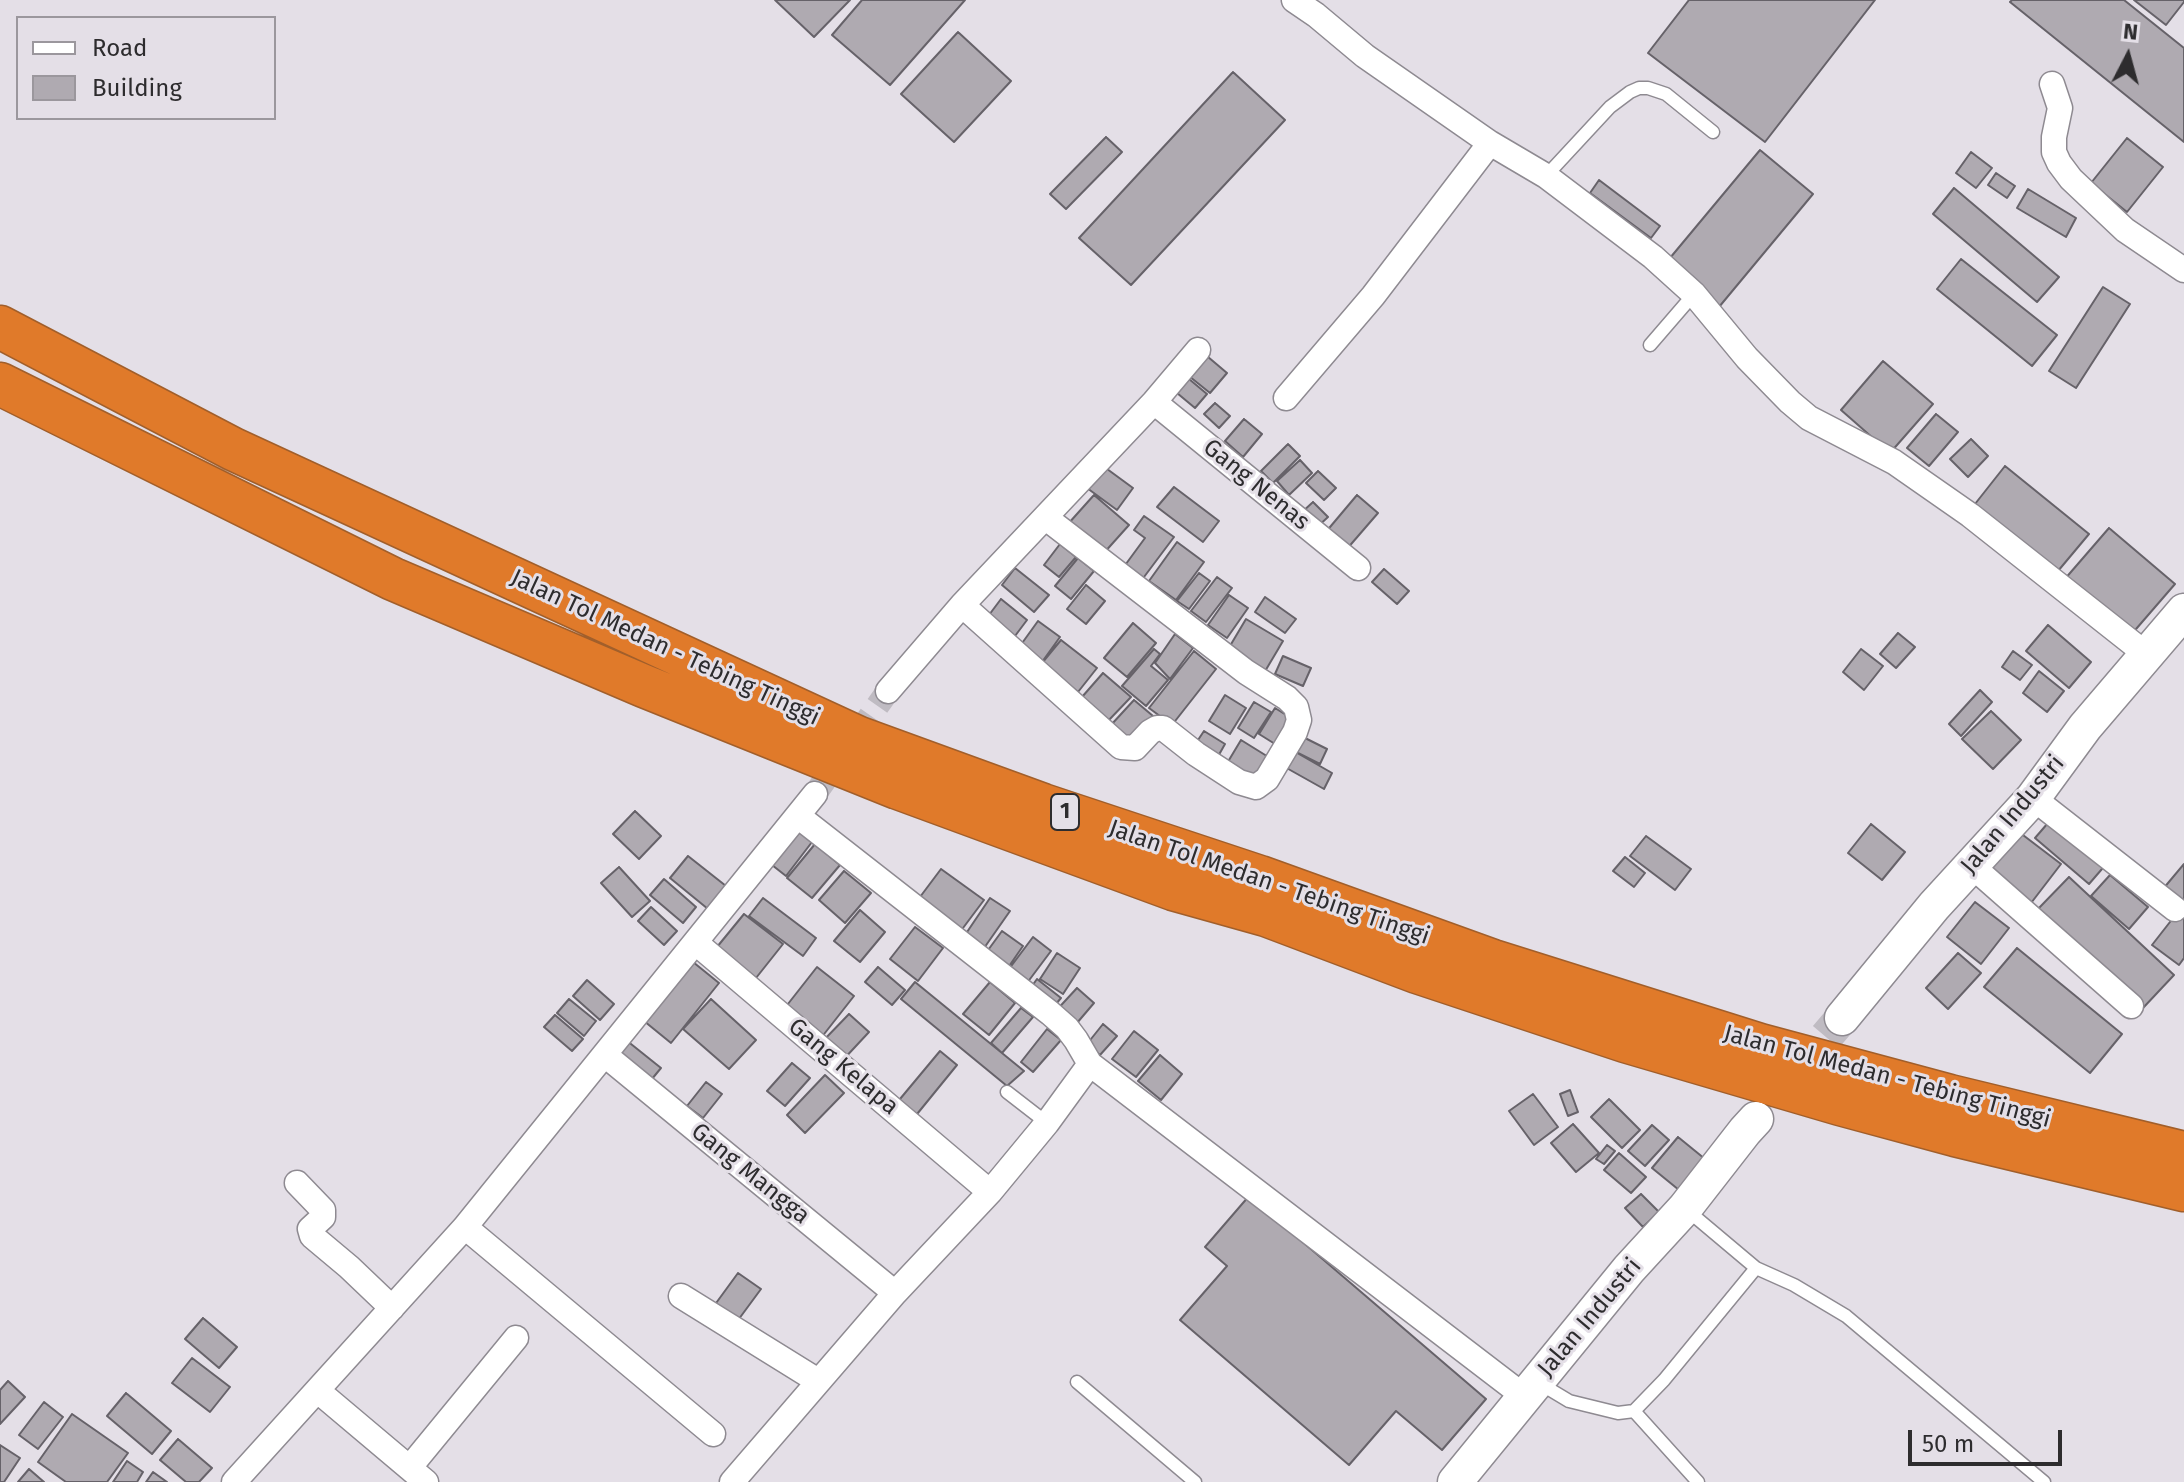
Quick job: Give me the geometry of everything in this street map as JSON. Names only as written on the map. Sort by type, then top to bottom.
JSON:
[{"type":"highway","name":"Jalan Tol Medan - Tebing Tinggi","points":[[0,327],[233,449],[859,738],[1493,961],[1745,1041],[1950,1096],[2184,1153]]},
{"type":"highway","name":"1","points":[[0,384],[393,579],[644,686],[898,788],[1173,889],[1266,915],[1417,972],[1625,1041],[1869,1112],[2184,1190]]},
{"type":"street","points":[[1294,0],[1365,56],[1490,143],[1546,176],[1653,257],[1694,294],[1747,358],[1799,410],[1837,434],[1894,462],[1959,508],[2146,654]]},
{"type":"street","points":[[2052,84],[2060,108],[2054,152],[2059,163],[2071,179],[2125,230],[2184,270]]},
{"type":"street","points":[[1286,398],[1373,296],[1490,143]]},
{"type":"street","points":[[888,691],[962,605],[1154,402],[1198,350]]},
{"type":"street","name":"Gang Nenas","points":[[1154,402],[1358,568]]},
{"type":"street","points":[[962,605],[1121,747],[1135,748],[1150,732],[1163,728],[1196,754],[1246,786],[1256,787],[1267,779],[1295,732],[1298,710],[1287,698],[1246,672],[1046,518]]},
{"type":"street","name":"Jalan Industri","points":[[1842,1018],[1934,906],[2033,798],[2085,727],[2184,611]]},
{"type":"street","points":[[234,1482],[465,1227],[815,794]]},
{"type":"street","points":[[2033,798],[2175,909]]},
{"type":"street","points":[[798,816],[1050,1013],[1076,1040],[1090,1064],[1231,1174],[1531,1390]]},
{"type":"street","points":[[1972,866],[2131,1006]]},
{"type":"street","name":"Gang Kelapa","points":[[696,943],[990,1192]]},
{"type":"street","name":"Gang Mangga","points":[[605,1055],[895,1293]]},
{"type":"street","points":[[732,1482],[895,1293],[990,1192],[1047,1123],[1090,1064]]},
{"type":"street","name":"Jalan Industri","points":[[1464,1477],[1629,1269],[1685,1208],[1756,1119]]},
{"type":"street","points":[[297,1183],[323,1210],[323,1217],[310,1229],[312,1236],[392,1308]]},
{"type":"street","points":[[465,1227],[713,1434]]},
{"type":"street","points":[[681,1296],[818,1381]]},
{"type":"street","points":[[318,1391],[418,1475],[516,1338]]},
{"type":"lane","points":[[1546,176],[1610,107],[1639,88],[1666,94],[1713,132]]},
{"type":"lane","points":[[1650,345],[1694,294]]},
{"type":"lane","points":[[1007,1092],[1047,1123]]},
{"type":"lane","points":[[1685,1208],[1756,1268],[1794,1285],[1846,1316],[2044,1482]]},
{"type":"lane","points":[[1531,1390],[1618,1413],[1634,1411],[1664,1380],[1756,1268]]},
{"type":"lane","points":[[1077,1382],[1195,1482]]},
{"type":"lane","points":[[1634,1411],[1698,1482]]},
{"type":"building","points":[[775,0],[850,0],[814,37]]},
{"type":"building","points":[[862,0],[965,0],[890,85],[832,35]]},
{"type":"building","points":[[1689,0],[1875,0],[1765,142],[1648,53]]},
{"type":"building","points":[[2124,0],[2184,48],[2184,142],[2010,2]]},
{"type":"building","points":[[2134,0],[2184,0],[2184,2],[2166,25]]},
{"type":"building","points":[[958,32],[1011,81],[954,142],[901,94]]},
{"type":"building","points":[[1233,72],[1285,120],[1131,285],[1079,238]]},
{"type":"building","points":[[1106,137],[1122,152],[1066,209],[1050,194]]},
{"type":"building","points":[[2127,138],[2163,167],[2127,212],[2091,183]]},
{"type":"building","points":[[1760,150],[1813,194],[1719,307],[1665,264]]},
{"type":"building","points":[[1971,152],[1992,168],[1976,188],[1956,173]]},
{"type":"building","points":[[1996,173],[2015,186],[2007,198],[1988,185]]},
{"type":"building","points":[[1599,180],[1660,226],[1651,238],[1590,193]]},
{"type":"building","points":[[1954,188],[2059,277],[2037,302],[1933,214]]},
{"type":"building","points":[[2028,189],[2076,218],[2066,237],[2017,208]]},
{"type":"building","points":[[1961,259],[2057,335],[2032,366],[1937,289]]},
{"type":"building","points":[[2103,287],[2130,304],[2076,388],[2049,371]]},
{"type":"building","points":[[1201,351],[1227,373],[1210,393],[1184,372]]},
{"type":"building","points":[[1883,361],[1933,404],[1890,453],[1841,410]]},
{"type":"building","points":[[1189,379],[1207,394],[1195,408],[1177,393]]},
{"type":"building","points":[[1215,403],[1230,416],[1219,428],[1204,414]]},
{"type":"building","points":[[1936,414],[1958,432],[1929,466],[1907,448]]},
{"type":"building","points":[[1244,419],[1262,434],[1243,457],[1225,441]]},
{"type":"building","points":[[1971,439],[1988,456],[1968,477],[1950,459]]},
{"type":"building","points":[[1288,444],[1300,456],[1273,483],[1261,471]]},
{"type":"building","points":[[1300,460],[1312,473],[1289,495],[1277,481]]},
{"type":"building","points":[[1103,466],[1133,488],[1117,510],[1087,488]]},
{"type":"building","points":[[2005,466],[2089,534],[2058,571],[1975,504]]},
{"type":"building","points":[[1318,471],[1336,488],[1324,500],[1306,483]]},
{"type":"building","points":[[1174,487],[1219,521],[1203,542],[1157,507]]},
{"type":"building","points":[[1094,495],[1129,525],[1103,554],[1068,524]]},
{"type":"building","points":[[1357,495],[1378,513],[1346,550],[1325,533]]},
{"type":"building","points":[[1313,502],[1328,517],[1315,529],[1300,514]]},
{"type":"building","points":[[1144,516],[1174,537],[1141,581],[1123,568],[1145,538],[1134,530]]},
{"type":"building","points":[[2109,528],[2175,584],[2130,636],[2064,580]]},
{"type":"building","points":[[1177,542],[1204,562],[1176,600],[1149,581]]},
{"type":"building","points":[[1060,544],[1076,557],[1059,577],[1044,565]]},
{"type":"building","points":[[1078,558],[1094,571],[1071,599],[1055,586]]},
{"type":"building","points":[[1015,568],[1049,595],[1034,612],[1002,585]]},
{"type":"building","points":[[1384,569],[1409,591],[1397,604],[1372,582]]},
{"type":"building","points":[[1199,573],[1210,581],[1189,609],[1177,601]]},
{"type":"building","points":[[1217,577],[1232,588],[1206,622],[1191,611]]},
{"type":"building","points":[[1086,585],[1105,601],[1086,624],[1067,609]]},
{"type":"building","points":[[1229,595],[1248,608],[1227,638],[1208,625]]},
{"type":"building","points":[[1265,597],[1296,619],[1285,633],[1255,612]]},
{"type":"building","points":[[1001,599],[1027,620],[1015,636],[989,615]]},
{"type":"building","points":[[1246,619],[1283,641],[1264,673],[1227,651]]},
{"type":"building","points":[[1038,621],[1060,637],[1042,662],[1020,646]]},
{"type":"building","points":[[1133,623],[1156,643],[1127,677],[1104,658]]},
{"type":"building","points":[[2048,625],[2091,662],[2069,688],[2026,651]]},
{"type":"building","points":[[1898,633],[1915,647],[1896,668],[1880,654]]},
{"type":"building","points":[[1175,634],[1193,648],[1170,679],[1155,663]]},
{"type":"building","points":[[1061,640],[1097,668],[1078,692],[1042,663]]},
{"type":"building","points":[[1154,649],[1160,654],[1151,666],[1168,680],[1146,706],[1122,686]]},
{"type":"building","points":[[1861,649],[1883,666],[1864,690],[1843,672]]},
{"type":"building","points":[[1194,651],[1216,669],[1172,725],[1149,708]]},
{"type":"building","points":[[2013,651],[2032,665],[2020,680],[2002,667]]},
{"type":"building","points":[[1283,656],[1311,668],[1303,686],[1275,674]]},
{"type":"building","points":[[2039,671],[2064,691],[2047,712],[2023,693]]},
{"type":"building","points":[[1103,673],[1131,697],[1108,721],[1082,697]]},
{"type":"building","points":[[1980,690],[1992,702],[1961,736],[1949,724]]},
{"type":"building","points":[[1225,695],[1246,708],[1230,734],[1209,721]]},
{"type":"building","points":[[1134,700],[1153,716],[1130,741],[1111,725]]},
{"type":"building","points":[[1254,702],[1271,712],[1254,738],[1238,728]]},
{"type":"building","points":[[1275,708],[1291,718],[1275,744],[1259,734]]},
{"type":"building","points":[[1991,711],[2021,740],[1993,769],[1962,739]]},
{"type":"building","points":[[1204,731],[1225,744],[1216,760],[1194,746]]},
{"type":"building","points":[[1299,735],[1327,749],[1320,764],[1292,750]]},
{"type":"building","points":[[1241,740],[1270,758],[1255,783],[1226,765]]},
{"type":"building","points":[[1292,750],[1332,773],[1324,789],[1283,766]]},
{"type":"building","points":[[635,811],[661,836],[639,859],[613,834]]},
{"type":"building","points":[[2054,816],[2108,862],[2089,884],[2035,838]]},
{"type":"building","points":[[1871,824],[1905,852],[1882,880],[1848,853]]},
{"type":"building","points":[[798,831],[812,842],[786,876],[772,865]]},
{"type":"building","points":[[2019,832],[2061,864],[2028,907],[1986,874]]},
{"type":"building","points":[[1646,836],[1691,869],[1675,890],[1630,856]]},
{"type":"building","points":[[815,844],[840,865],[812,898],[787,878]]},
{"type":"building","points":[[688,856],[726,886],[708,909],[670,878]]},
{"type":"building","points":[[1625,857],[1645,873],[1634,887],[1613,871]]},
{"type":"building","points":[[2184,864],[2184,905],[2163,889]]},
{"type":"building","points":[[619,867],[650,901],[632,917],[601,883]]},
{"type":"building","points":[[941,869],[984,900],[957,936],[914,905]]},
{"type":"building","points":[[844,871],[871,893],[845,923],[819,900]]},
{"type":"building","points":[[2110,875],[2148,907],[2129,929],[2091,896]]},
{"type":"building","points":[[2069,877],[2174,975],[2143,1008],[2038,909]]},
{"type":"building","points":[[664,879],[696,907],[683,923],[650,895]]},
{"type":"building","points":[[763,898],[816,938],[803,956],[749,916]]},
{"type":"building","points":[[990,898],[1010,911],[982,951],[963,938]]},
{"type":"building","points":[[1975,902],[2009,928],[1981,964],[1947,937]]},
{"type":"building","points":[[651,907],[677,931],[664,945],[638,921]]},
{"type":"building","points":[[860,910],[885,932],[860,962],[834,941]]},
{"type":"building","points":[[2177,913],[2184,918],[2184,958],[2179,965],[2152,945]]},
{"type":"building","points":[[744,914],[783,944],[756,978],[717,947]]},
{"type":"building","points":[[915,927],[943,948],[918,981],[890,959]]},
{"type":"building","points":[[1002,931],[1023,946],[1005,972],[983,957]]},
{"type":"building","points":[[1033,937],[1051,951],[1024,987],[1006,973]]},
{"type":"building","points":[[2017,948],[2122,1034],[2090,1073],[1984,987]]},
{"type":"building","points":[[1057,953],[1080,968],[1063,994],[1040,979]]},
{"type":"building","points":[[1958,953],[1981,973],[1948,1009],[1926,988]]},
{"type":"building","points":[[693,962],[719,983],[671,1043],[644,1021]]},
{"type":"building","points":[[817,967],[854,996],[821,1038],[784,1009]]},
{"type":"building","points":[[878,967],[905,990],[892,1005],[865,982]]},
{"type":"building","points":[[1037,979],[1061,998],[1050,1011],[1027,993]]},
{"type":"building","points":[[587,980],[614,1004],[600,1020],[573,996]]},
{"type":"building","points":[[915,982],[1024,1071],[1007,1086],[901,999]]},
{"type":"building","points":[[990,982],[1015,1003],[989,1035],[963,1014]]},
{"type":"building","points":[[1077,988],[1094,1003],[1071,1030],[1053,1014]]},
{"type":"building","points":[[569,999],[596,1021],[584,1036],[557,1013]]},
{"type":"building","points":[[711,999],[756,1040],[729,1069],[683,1029]]},
{"type":"building","points":[[1021,1008],[1033,1017],[1002,1053],[991,1043]]},
{"type":"building","points":[[849,1014],[869,1032],[842,1061],[822,1042]]},
{"type":"building","points":[[555,1015],[583,1039],[572,1051],[544,1027]]},
{"type":"building","points":[[1103,1024],[1117,1036],[1100,1055],[1087,1044]]},
{"type":"building","points":[[1047,1029],[1061,1040],[1033,1072],[1021,1062]]},
{"type":"building","points":[[1134,1031],[1158,1050],[1136,1077],[1112,1059]]},
{"type":"building","points":[[626,1040],[661,1068],[647,1085],[612,1056]]},
{"type":"building","points":[[940,1051],[957,1065],[913,1119],[895,1105]]},
{"type":"building","points":[[1160,1055],[1182,1074],[1161,1100],[1138,1081]]},
{"type":"building","points":[[792,1063],[810,1078],[785,1106],[767,1091]]},
{"type":"building","points":[[825,1075],[844,1093],[805,1133],[787,1115]]},
{"type":"building","points":[[706,1082],[722,1094],[703,1118],[687,1106]]},
{"type":"building","points":[[1570,1090],[1578,1112],[1568,1116],[1560,1094]]},
{"type":"building","points":[[1533,1094],[1558,1127],[1534,1145],[1509,1111]]},
{"type":"building","points":[[1609,1099],[1640,1130],[1622,1148],[1591,1117]]},
{"type":"building","points":[[1573,1124],[1599,1153],[1576,1172],[1551,1143]]},
{"type":"building","points":[[1652,1125],[1669,1140],[1645,1166],[1628,1151]]},
{"type":"building","points":[[1678,1137],[1705,1159],[1679,1190],[1652,1168]]},
{"type":"building","points":[[1607,1145],[1615,1151],[1604,1164],[1596,1159]]},
{"type":"building","points":[[1619,1153],[1646,1177],[1631,1193],[1604,1170]]},
{"type":"building","points":[[1641,1194],[1659,1212],[1643,1227],[1625,1208]]},
{"type":"building","points":[[1249,1196],[1486,1399],[1442,1450],[1396,1411],[1349,1465],[1180,1320],[1227,1266],[1205,1247]]},
{"type":"building","points":[[738,1273],[761,1289],[733,1327],[711,1310]]},
{"type":"building","points":[[203,1318],[237,1347],[219,1368],[185,1339]]},
{"type":"building","points":[[192,1358],[230,1387],[210,1412],[172,1383]]},
{"type":"building","points":[[8,1381],[25,1397],[0,1424],[0,1390]]},
{"type":"building","points":[[126,1393],[171,1431],[152,1454],[107,1416]]},
{"type":"building","points":[[44,1402],[63,1417],[38,1449],[19,1435]]},
{"type":"building","points":[[72,1414],[128,1453],[107,1482],[66,1482],[38,1462]]},
{"type":"building","points":[[178,1439],[212,1468],[199,1482],[186,1482],[160,1460]]},
{"type":"building","points":[[0,1445],[20,1458],[4,1482],[0,1482]]},
{"type":"building","points":[[127,1461],[143,1472],[137,1482],[113,1482]]},
{"type":"building","points":[[29,1469],[44,1482],[18,1482]]},
{"type":"building","points":[[153,1472],[167,1482],[146,1482]]},
{"type":"tunnel","points":[[815,794],[888,691]]},
{"type":"tunnel","points":[[1793,1076],[1842,1018]]}]
